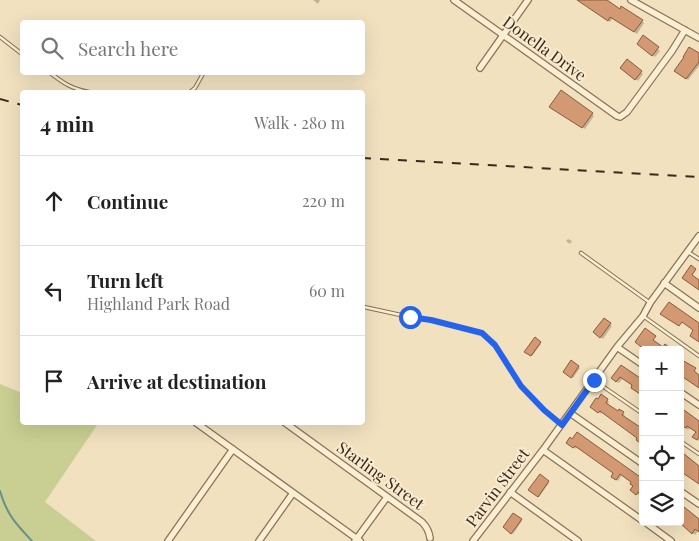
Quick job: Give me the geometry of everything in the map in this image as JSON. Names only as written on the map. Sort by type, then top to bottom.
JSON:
[{"type":"street","name":"Donella Drive","points":[[454,0],[613,114],[620,117],[627,112],[672,51],[685,30]]},
{"type":"street","points":[[480,68],[528,0]]},
{"type":"street","points":[[631,0],[699,38]]},
{"type":"street","name":"Parvin Street","points":[[473,541],[643,316],[664,283],[699,236]]},
{"type":"street","points":[[664,283],[699,308]]},
{"type":"street","points":[[618,347],[639,362]]},
{"type":"street","points":[[684,395],[699,405]]},
{"type":"street","points":[[570,413],[639,461]]},
{"type":"street","points":[[201,425],[358,540],[387,497]]},
{"type":"street","name":"Starling Street","points":[[288,425],[422,522],[427,527],[430,538]]},
{"type":"street","points":[[168,541],[233,449]]},
{"type":"street","points":[[543,450],[639,517]]},
{"type":"street","points":[[510,492],[578,541]]},
{"type":"street","points":[[259,541],[294,493]]},
{"type":"street","points":[[684,493],[699,504]]},
{"type":"street","points":[[651,526],[671,541]]},
{"type":"lane","points":[[0,37],[20,52]]},
{"type":"lane","points":[[53,75],[76,90]]},
{"type":"lane","points":[[192,90],[202,75]]},
{"type":"lane","points":[[687,251],[699,259]]},
{"type":"lane","points":[[581,253],[650,303]]},
{"type":"lane","points":[[365,307],[431,320],[482,333],[495,345],[521,386],[544,410],[562,425]]},
{"type":"lane","points":[[643,316],[699,356]]},
{"type":"lane","points":[[594,380],[639,411]]},
{"type":"lane","points":[[684,444],[699,454]]},
{"type":"green space","points":[[0,384],[20,392],[20,425],[97,425],[45,502],[96,541],[0,541]]},
{"type":"building","points":[[577,0],[607,0],[620,9],[621,6],[643,20],[634,32],[610,17],[608,21]]},
{"type":"building","points":[[643,35],[659,47],[652,56],[637,44]]},
{"type":"building","points":[[689,47],[699,53],[699,62],[686,79],[674,71]]},
{"type":"building","points":[[627,59],[642,71],[635,80],[620,68]]},
{"type":"building","points":[[561,90],[593,113],[582,128],[549,107]]},
{"type":"building","points":[[691,265],[696,269],[692,275],[699,280],[699,290],[682,278]]},
{"type":"building","points":[[669,302],[699,323],[699,342],[690,336],[693,330],[682,322],[679,326],[660,314]]},
{"type":"building","points":[[604,318],[611,323],[600,338],[593,332]]},
{"type":"building","points":[[645,328],[656,336],[653,340],[662,346],[640,346],[635,342]]},
{"type":"building","points":[[535,337],[541,342],[531,356],[524,352]]},
{"type":"building","points":[[571,360],[579,366],[571,378],[563,372]]},
{"type":"building","points":[[684,361],[696,368],[694,371],[699,375],[699,388],[684,378]]},
{"type":"building","points":[[621,365],[639,377],[639,393],[631,388],[632,385],[620,377],[616,382],[611,378]]},
{"type":"building","points":[[601,394],[608,399],[606,403],[618,411],[619,409],[624,412],[622,415],[639,426],[639,442],[636,440],[637,438],[600,411],[598,413],[590,407],[596,398],[598,399]]},
{"type":"building","points":[[684,410],[699,421],[699,437],[697,440],[692,437],[696,432],[687,426],[686,428],[684,427]]},
{"type":"building","points":[[577,432],[639,476],[639,492],[636,495],[630,490],[633,486],[630,484],[631,482],[620,474],[616,480],[611,477],[613,473],[575,446],[573,448],[566,443],[570,437],[572,439]]},
{"type":"building","points":[[684,454],[699,466],[699,484],[684,474]]},
{"type":"building","points":[[540,474],[549,481],[538,497],[528,490]]},
{"type":"building","points":[[684,507],[699,519],[699,532],[695,529],[692,534],[683,526]]},
{"type":"building","points":[[513,513],[522,519],[511,534],[503,527]]},
{"type":"waterway","points":[[0,491],[13,519],[32,541]]},
{"type":"railway","points":[[0,99],[20,104]]},
{"type":"railway","points":[[365,158],[699,177]]},
{"type":"route","points":[[410,317],[431,320],[482,333],[495,345],[521,386],[544,410],[562,425],[594,380]]}]
